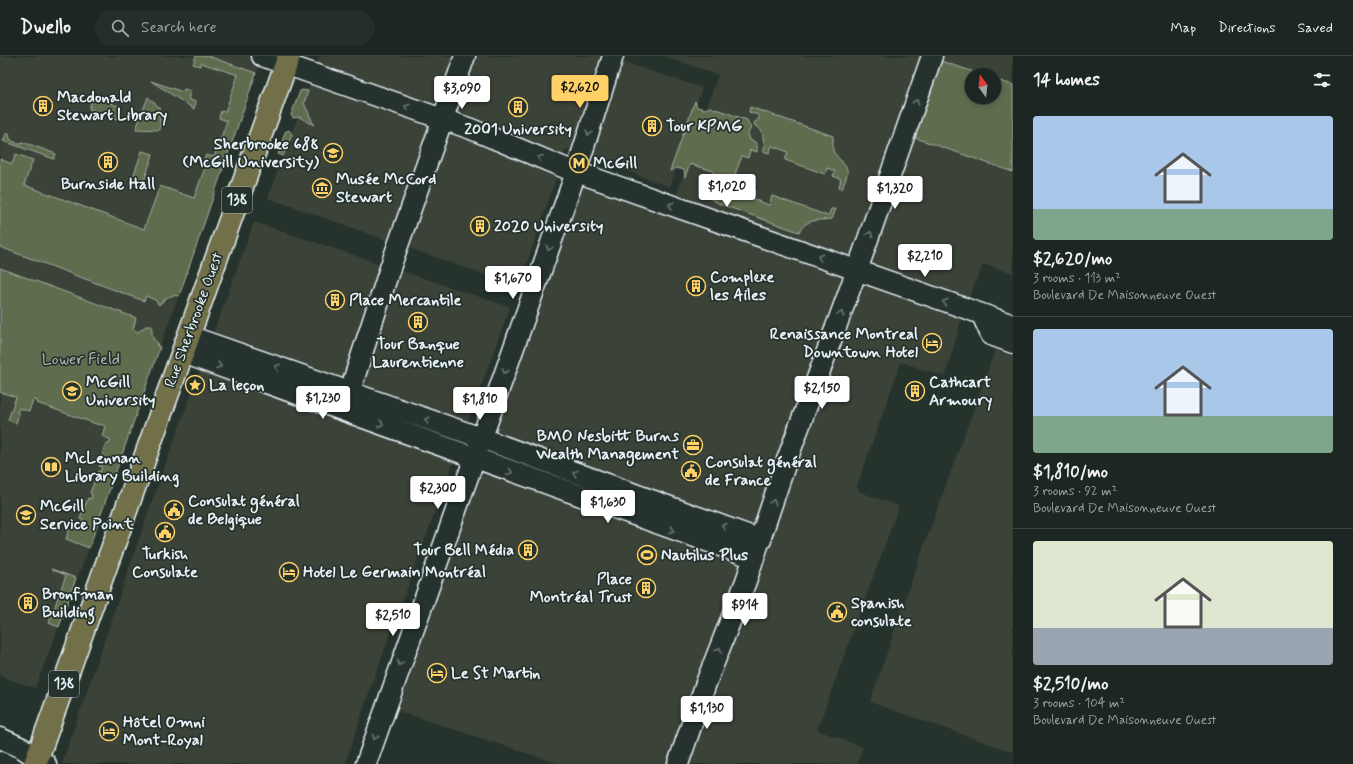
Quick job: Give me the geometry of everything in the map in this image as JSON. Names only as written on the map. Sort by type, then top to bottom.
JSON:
[{"type":"main road","name":"Rue Sherbrooke Ouest","points":[[40,762],[287,60]]},
{"type":"street","points":[[262,56],[287,60],[576,172],[1013,325]]},
{"type":"street","points":[[346,402],[391,265],[444,120],[465,56]]},
{"type":"street","points":[[366,764],[576,172],[613,56]]},
{"type":"street","points":[[678,764],[706,683],[761,540],[784,468],[857,270],[932,56]]},
{"type":"street","points":[[982,315],[991,335],[1013,343]]},
{"type":"street","points":[[186,344],[346,402],[474,458],[754,558]]},
{"type":"street","points":[[346,402],[481,439],[761,540]]},
{"type":"street","points":[[0,738],[22,748],[40,762]]},
{"type":"shaded area","name":"McGill University","points":[[0,56],[263,56],[89,548],[35,688],[0,676]]},
{"type":"shaded area","points":[[320,56],[605,56],[702,88],[670,187],[566,149],[519,287],[268,198]]},
{"type":"shaded area","points":[[664,56],[1013,56],[1013,273],[983,264],[964,310],[945,377],[901,362],[857,486],[860,492],[899,506],[817,730],[863,747],[857,764],[560,764],[398,711],[579,183],[673,205],[718,75]]},
{"type":"shaded area","points":[[254,222],[510,307],[371,687],[345,764],[62,764],[150,507]]},
{"type":"shaded area","points":[[995,350],[1013,356],[1013,752],[870,702],[912,579]]},
{"type":"green space","points":[[196,56],[208,56],[256,73],[179,296],[169,296],[159,305],[155,300],[146,296],[144,301],[0,247],[0,159],[12,164],[16,154],[33,160],[24,185],[144,229],[160,186],[194,198],[207,162],[204,160],[206,155],[214,157],[227,121],[219,118],[221,111],[225,112],[238,75],[201,63],[200,66],[193,64]]},
{"type":"green space","points":[[941,61],[965,69],[965,104],[1001,104],[1001,81],[1013,85],[1013,172],[910,136]]},
{"type":"green space","points":[[151,81],[183,92],[184,89],[191,91],[188,99],[196,102],[194,109]]},
{"type":"green space","points":[[300,91],[308,91],[304,103],[314,125],[299,117],[293,118],[291,115]]},
{"type":"green space","points":[[93,97],[121,107],[117,119],[89,109]]},
{"type":"green space","points":[[148,97],[160,108],[160,130],[136,129]]},
{"type":"green space","points":[[695,101],[697,107],[705,109],[710,107],[747,120],[751,128],[748,133],[750,140],[757,143],[757,152],[750,150],[748,158],[742,156],[735,174],[742,176],[739,185],[755,191],[753,199],[769,205],[772,196],[828,216],[831,209],[836,209],[832,219],[809,222],[805,224],[799,232],[720,204],[705,196],[713,171],[690,164],[685,177],[684,170],[677,168],[670,171]]},
{"type":"green space","points":[[750,107],[833,136],[833,151],[845,165],[847,171],[842,189],[839,187],[841,179],[833,176],[835,171],[827,168],[825,174],[785,160],[788,152],[772,146],[769,153],[763,151],[765,145],[762,132],[755,126],[754,123],[759,119],[758,115],[749,112]]},
{"type":"green space","points":[[289,130],[292,134],[283,156],[278,154],[285,132]]},
{"type":"green space","points":[[7,132],[9,133],[10,139],[15,142],[23,142],[56,154],[54,159],[3,141]]},
{"type":"green space","points":[[142,151],[153,154],[144,181],[133,177]]},
{"type":"green space","name":"Lower Field","points":[[0,268],[136,318],[133,329],[138,332],[146,326],[152,326],[153,338],[158,343],[157,346],[160,347],[89,548],[66,539],[71,523],[81,526],[83,520],[80,519],[88,498],[91,499],[92,494],[90,493],[98,471],[100,472],[102,467],[99,466],[106,444],[109,444],[111,440],[102,436],[105,426],[37,403],[38,401],[33,400],[29,411],[19,408],[16,423],[8,420],[16,397],[0,392]]},
{"type":"green space","points":[[51,569],[76,578],[59,627],[49,623],[66,575]]},
{"type":"place","name":"Macdonald Stewart Library","points":[[43,106]]},
{"type":"place","name":"2001 University","points":[[518,107]]},
{"type":"place","name":"Tour KPMG","points":[[652,126]]},
{"type":"place","name":"Sherbrooke 688 (McGill University)","points":[[333,153]]},
{"type":"place","name":"Burnside Hall","points":[[108,162]]},
{"type":"place","name":"McGill","points":[[579,163]]},
{"type":"place","name":"Musée McCord Stewart","points":[[322,188]]},
{"type":"place","name":"2020 University","points":[[480,226]]},
{"type":"place","name":"Complexe les Ailes","points":[[696,286]]},
{"type":"place","name":"Place Mercantile","points":[[335,300]]},
{"type":"place","name":"Tour Banque Laurentienne","points":[[418,322]]},
{"type":"place","name":"Renaissance Montreal Downtown Hotel","points":[[932,343]]},
{"type":"place","name":"La leçon","points":[[195,385]]},
{"type":"place","name":"McGill University","points":[[72,391]]},
{"type":"place","name":"Cathcart Armoury","points":[[915,391]]},
{"type":"place","name":"BMO Nesbitt Burns Wealth Management","points":[[693,445]]},
{"type":"place","name":"McLennan Library Building","points":[[51,467]]},
{"type":"place","name":"Consulat général de France","points":[[691,471]]},
{"type":"place","name":"Consulat général de Belgique","points":[[174,510]]},
{"type":"place","name":"McGill Service Point","points":[[26,515]]},
{"type":"place","name":"Turkish Consulate","points":[[165,532]]},
{"type":"place","name":"Tour Bell Média","points":[[528,550]]},
{"type":"place","name":"Nautilus Plus","points":[[647,555]]},
{"type":"place","name":"Hotel Le Germain Montréal","points":[[289,572]]},
{"type":"place","name":"Place Montréal Trust","points":[[646,588]]},
{"type":"place","name":"Bronfman Building","points":[[28,603]]},
{"type":"place","name":"Spanish consulate","points":[[837,612]]},
{"type":"place","name":"Le St Martin","points":[[437,673]]},
{"type":"place","name":"Hôtel Omni Mont-Royal","points":[[109,731]]}]
